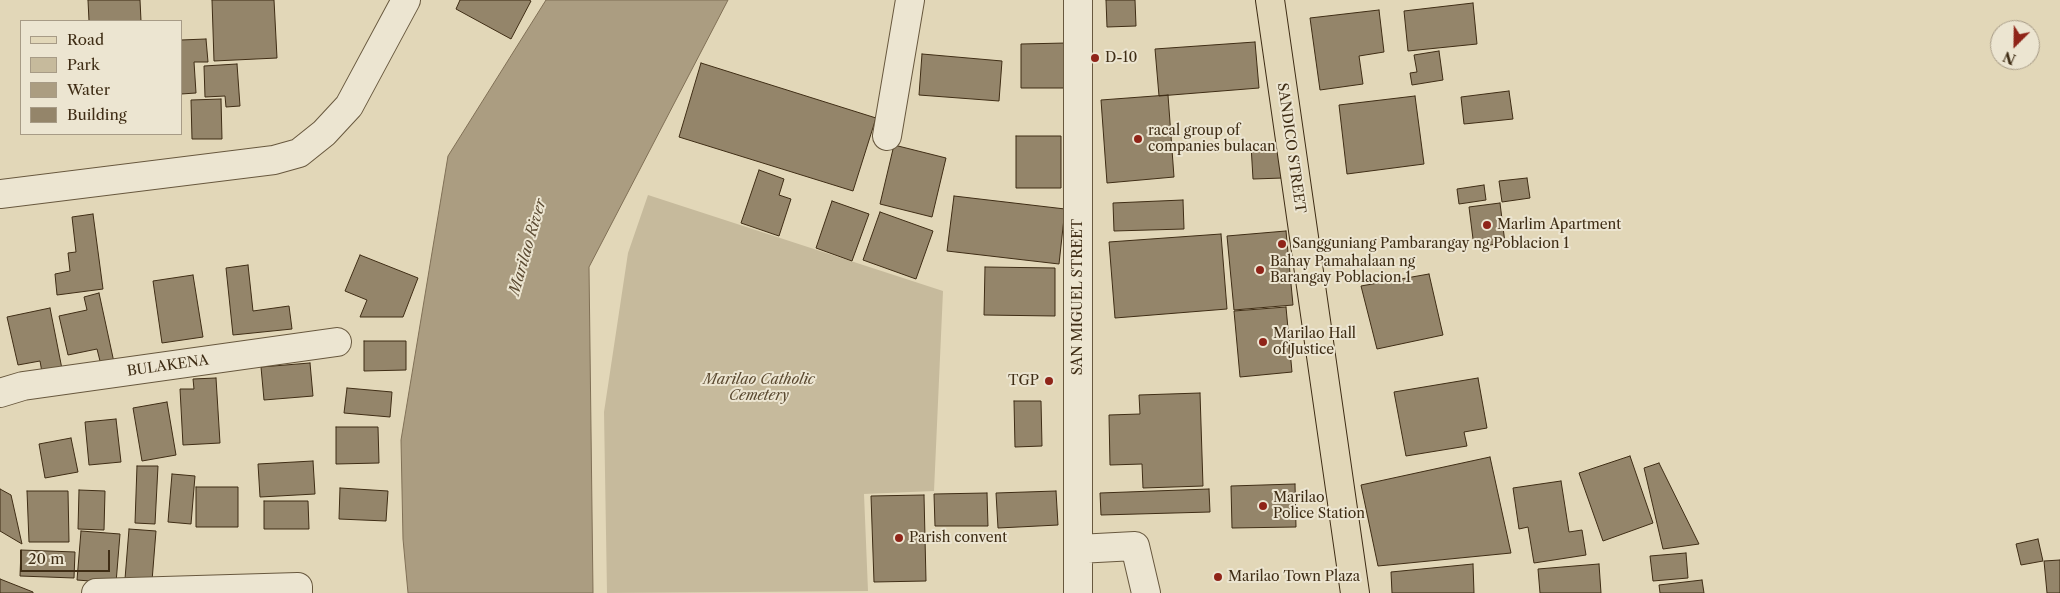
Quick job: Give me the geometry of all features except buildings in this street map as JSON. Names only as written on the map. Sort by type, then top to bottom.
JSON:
[{"type":"main road","name":"SANDICO STREET","points":[[1270,0],[1355,593]]},
{"type":"street","points":[[0,194],[274,160],[299,153],[324,133],[349,106],[406,0]]},
{"type":"street","points":[[887,136],[910,0]]},
{"type":"street","name":"SAN MIGUEL STREET","points":[[1078,0],[1078,593]]},
{"type":"street","name":"BULAKENA","points":[[0,393],[23,386],[337,342]]},
{"type":"street","points":[[1078,549],[1135,546],[1146,593]]},
{"type":"street","points":[[96,593],[298,590]]},
{"type":"green space","name":"Marilao Catholic Cemetery","points":[[648,195],[943,291],[934,491],[864,494],[868,591],[607,593],[604,412],[628,253]]},
{"type":"water","name":"Marilao River","points":[[546,0],[728,0],[589,267],[593,593],[408,593],[403,539],[401,440],[448,156]]},
{"type":"place","name":"D-10","points":[[1095,58]]},
{"type":"place","name":"racal group of companies bulacan","points":[[1138,139]]},
{"type":"place","name":"Marlim Apartment","points":[[1487,225]]},
{"type":"place","name":"Sangguniang Pambarangay ng Poblacion 1","points":[[1282,244]]},
{"type":"place","name":"Bahay Pamahalaan ng Barangay Poblacion 1","points":[[1260,270]]},
{"type":"place","name":"Marilao Hall of Justice","points":[[1263,342]]},
{"type":"place","name":"TGP","points":[[1049,381]]},
{"type":"place","name":"Marilao Police Station","points":[[1263,506]]},
{"type":"place","name":"Parish convent","points":[[899,538]]},
{"type":"place","name":"Marilao Town Plaza","points":[[1218,577]]}]
